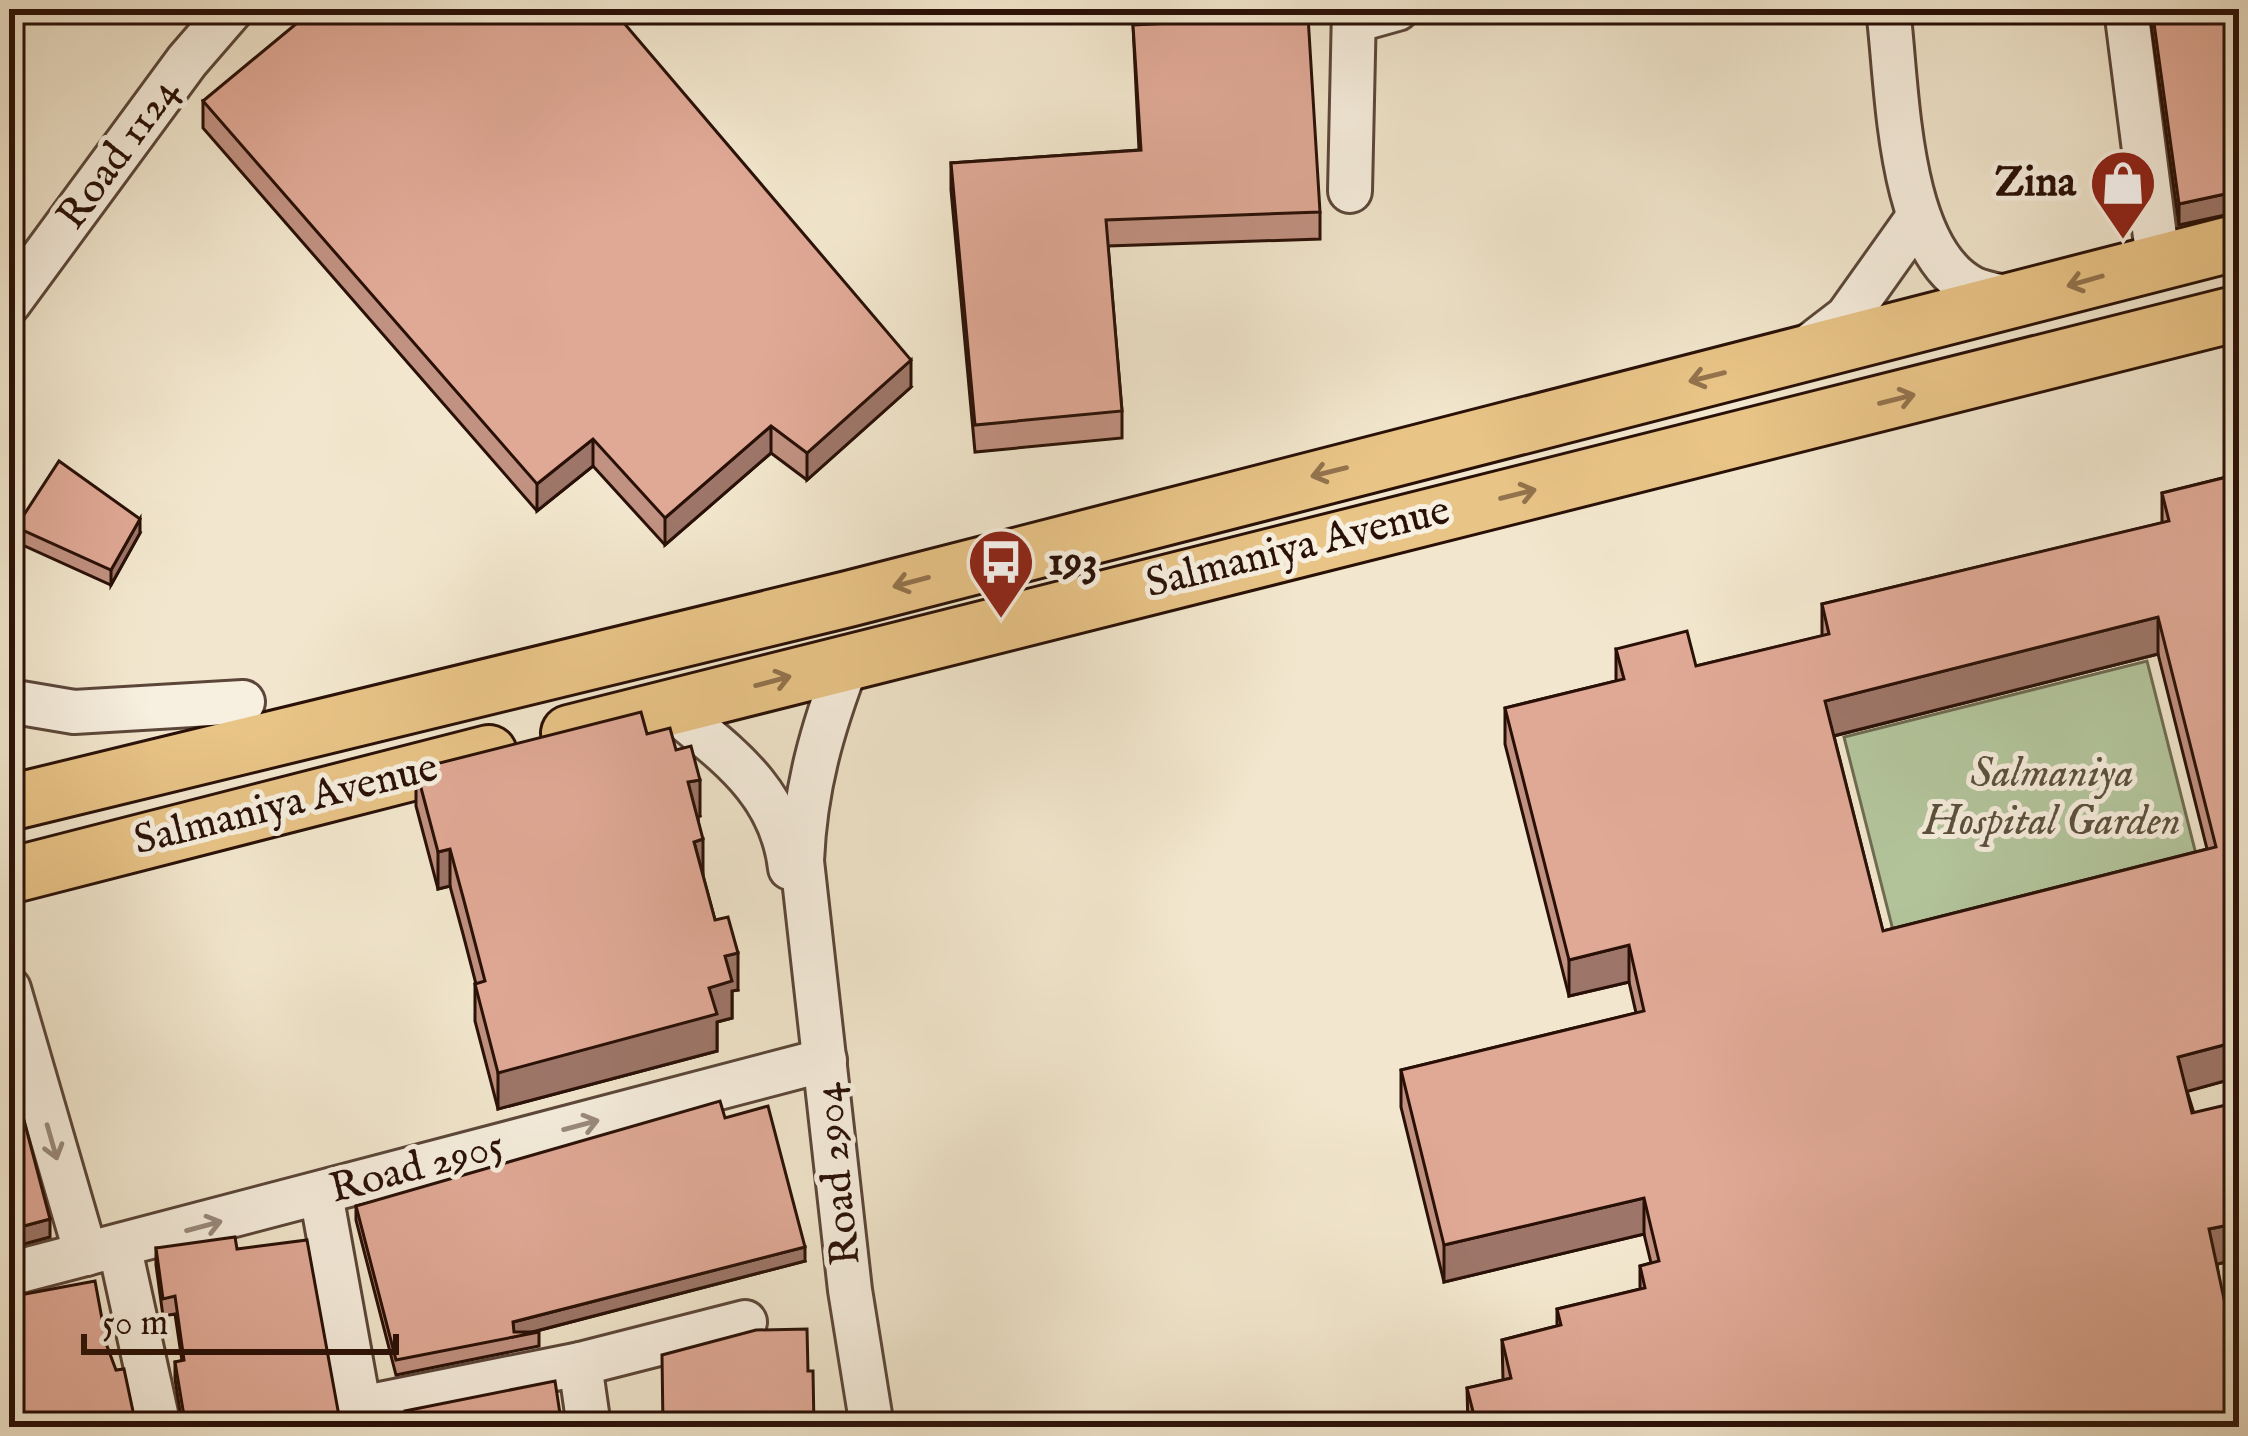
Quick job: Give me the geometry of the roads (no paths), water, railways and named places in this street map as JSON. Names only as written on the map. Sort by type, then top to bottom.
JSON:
[{"type":"main road","name":"Salmaniya Avenue","points":[[9,803],[848,599],[2239,242]]},
{"type":"main road","name":"Salmaniya Avenue","points":[[9,876],[2239,313]]},
{"type":"street","name":"Road 1124","points":[[9,303],[187,61],[232,9]]},
{"type":"street","points":[[1350,191],[1354,15],[1397,9]]},
{"type":"street","points":[[1888,9],[1916,220],[1954,274],[1974,289],[2019,300]]},
{"type":"street","points":[[2126,9],[2158,260]]},
{"type":"street","points":[[1799,353],[1847,317],[1916,220]]},
{"type":"street","name":"Road 2904","points":[[848,661],[817,742],[805,801],[806,921],[872,1427]]},
{"type":"street","points":[[9,701],[74,712],[243,702]]},
{"type":"street","name":"Road 2904","points":[[670,707],[760,784],[777,816],[806,921]]},
{"type":"street","points":[[9,989],[103,1252],[159,1427]]},
{"type":"street","name":"Road 2905","points":[[9,1274],[825,1060]]},
{"type":"street","points":[[321,1194],[361,1418],[745,1322]]},
{"type":"street","points":[[580,1364],[589,1427]]},
{"type":"place","name":"Zina","points":[[2123,242]]},
{"type":"place","name":"193","points":[[1001,621]]},
{"type":"park label","name":"Salmaniya Hospital Garden","points":[[2052,798]]}]
